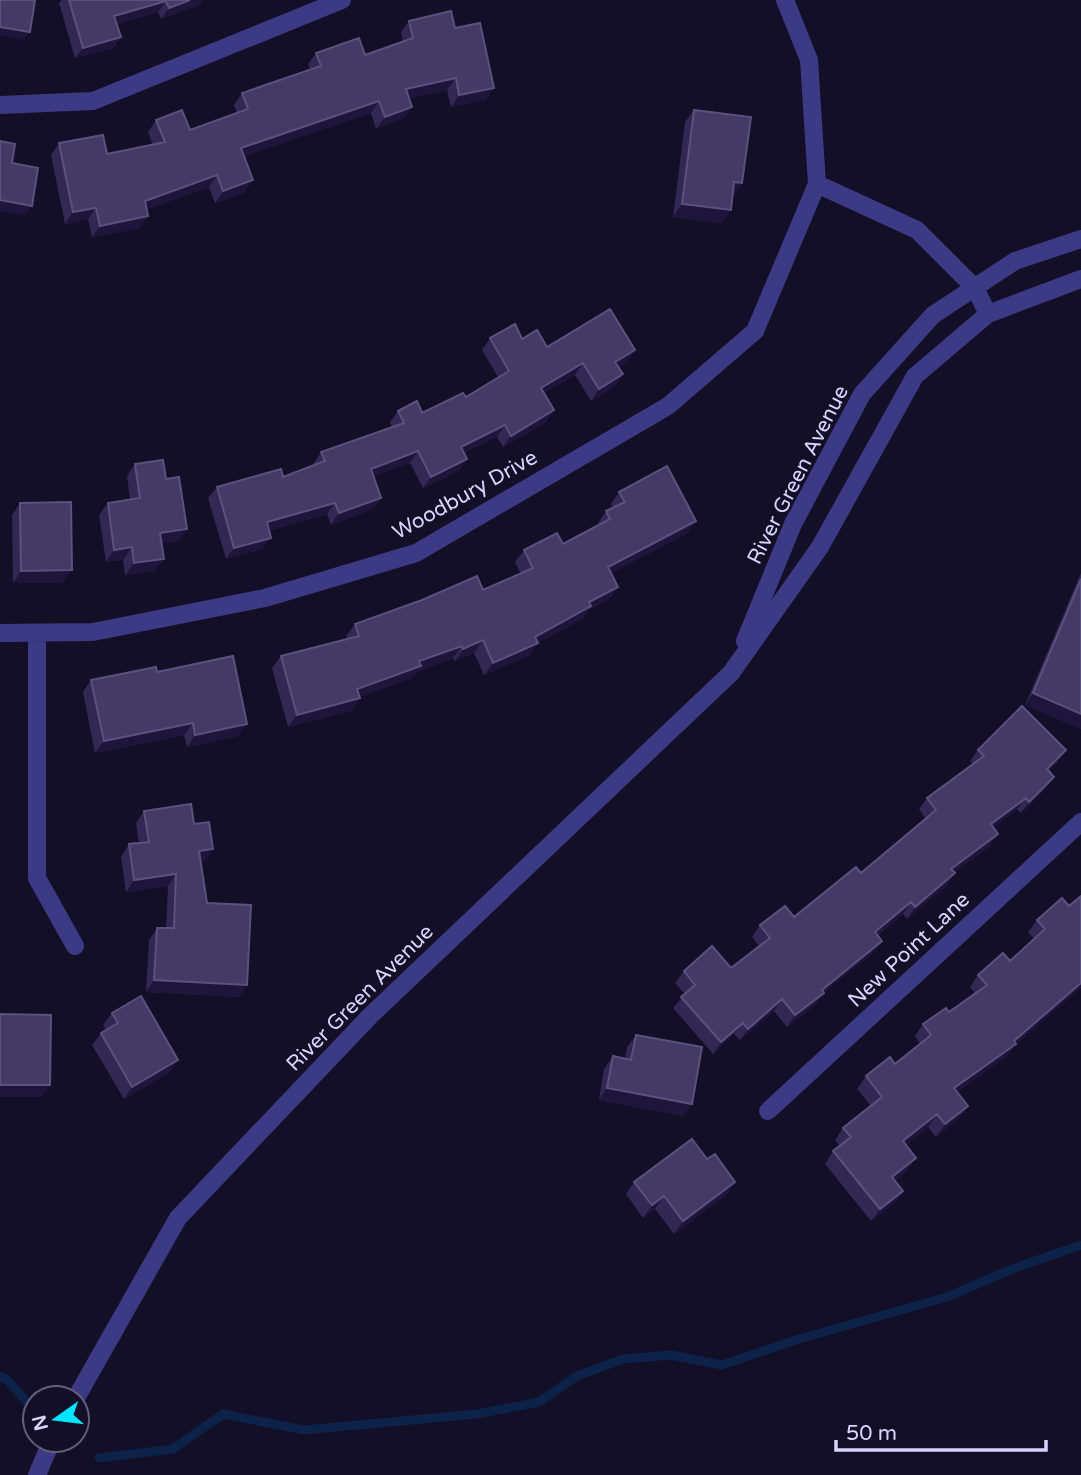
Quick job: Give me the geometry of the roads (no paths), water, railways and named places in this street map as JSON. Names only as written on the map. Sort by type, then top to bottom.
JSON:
[{"type":"street","points":[[0,105],[93,101],[342,0]]},
{"type":"street","points":[[785,0],[809,60],[817,184],[917,230],[975,288],[988,314]]},
{"type":"street","name":"Woodbury Drive","points":[[0,633],[93,632],[265,598],[428,546],[668,406],[755,331],[817,184]]},
{"type":"street","name":"River Green Avenue","points":[[731,673],[793,524],[862,394],[933,315],[1015,261],[1081,239]]},
{"type":"street","name":"River Green Avenue","points":[[84,1384],[178,1218],[370,1016],[731,673],[820,547],[915,376],[988,314],[1081,279]]},
{"type":"street","points":[[37,633],[37,877],[75,946]]},
{"type":"street","name":"New Point Lane","points":[[768,1111],[1081,822]]},
{"type":"street","points":[[37,1475],[46,1454]]},
{"type":"waterway","points":[[99,1458],[173,1449],[223,1414],[304,1430],[477,1414],[539,1402],[577,1376],[623,1359],[671,1355],[722,1365],[799,1339],[947,1297],[1012,1269],[1081,1245]]},
{"type":"waterway","points":[[0,1376],[21,1395]]}]
